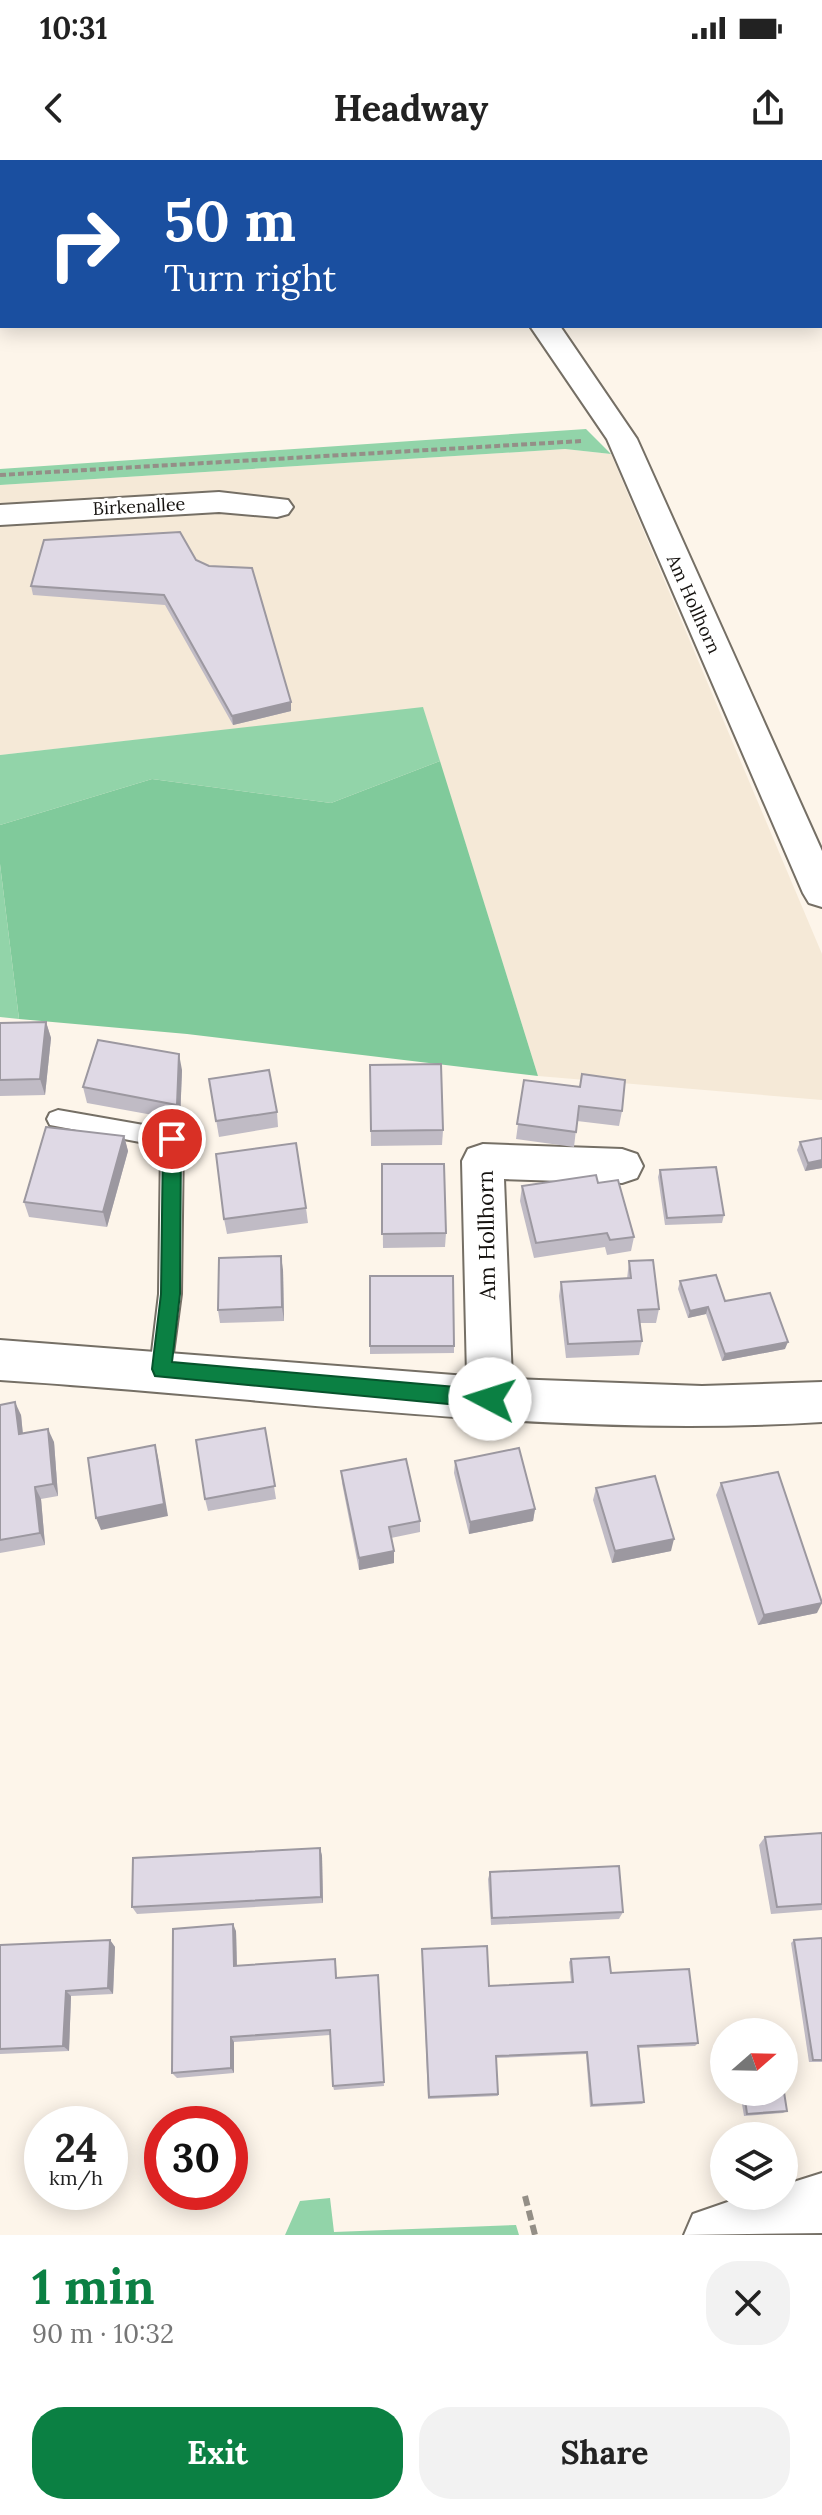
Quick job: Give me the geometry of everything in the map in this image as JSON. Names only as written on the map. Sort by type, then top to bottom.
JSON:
[{"type":"street","name":"Am Hollhorn","points":[[546,328],[622,439],[822,893]]},
{"type":"street","name":"Birkenallee","points":[[0,515],[219,502],[277,507]]},
{"type":"street","name":"Am Hollhorn","points":[[490,1399],[483,1161],[622,1166]]},
{"type":"street","points":[[0,1360],[162,1369],[490,1399],[706,1409],[822,1402]]},
{"type":"street","points":[[714,2235],[822,2203]]},
{"type":"lane","points":[[58,1119],[172,1139],[170,1294],[162,1369]]},
{"type":"path","points":[[0,475],[622,439]]},
{"type":"path","points":[[525,2196],[535,2235]]},
{"type":"shaded area","points":[[565,449],[611,454],[822,954],[822,1100],[538,1076],[423,708],[0,755],[0,485]]},
{"type":"green space","points":[[586,429],[611,454],[565,449],[0,485],[0,469]]},
{"type":"green space","points":[[423,707],[440,761],[331,803],[152,779],[0,825],[0,755]]},
{"type":"green space","points":[[440,761],[538,1076],[187,1034],[19,1019],[0,864],[0,825],[152,779],[331,803]]},
{"type":"green space","points":[[0,864],[19,1019],[0,1017]]},
{"type":"green space","points":[[330,2198],[334,2232],[516,2225],[519,2235],[285,2235],[300,2201]]},
{"type":"building","points":[[180,532],[196,560],[209,566],[252,568],[291,702],[232,716],[164,595],[31,586],[44,540]]},
{"type":"building","points":[[46,1022],[40,1079],[0,1080],[0,1023]]},
{"type":"building","points":[[98,1040],[179,1054],[177,1105],[83,1087]]},
{"type":"building","points":[[441,1064],[443,1130],[371,1131],[370,1065]]},
{"type":"building","points":[[269,1070],[277,1112],[216,1121],[209,1079]]},
{"type":"building","points":[[582,1074],[625,1080],[622,1111],[579,1106],[576,1132],[517,1124],[524,1080],[580,1087]]},
{"type":"building","points":[[46,1127],[124,1136],[103,1212],[24,1202]]},
{"type":"building","points":[[822,1138],[822,1160],[808,1163],[800,1142]]},
{"type":"building","points":[[296,1143],[306,1208],[224,1219],[216,1154]]},
{"type":"building","points":[[382,1164],[444,1164],[446,1233],[382,1234]]},
{"type":"building","points":[[716,1167],[724,1215],[667,1218],[660,1170]]},
{"type":"building","points":[[596,1175],[598,1183],[618,1180],[634,1237],[610,1240],[607,1233],[536,1243],[522,1186]]},
{"type":"building","points":[[281,1256],[282,1307],[218,1310],[219,1258]]},
{"type":"building","points":[[653,1260],[659,1309],[638,1310],[642,1341],[568,1344],[561,1282],[631,1278],[629,1261]]},
{"type":"building","points":[[716,1275],[725,1301],[770,1293],[788,1342],[725,1354],[708,1307],[690,1311],[680,1281]]},
{"type":"building","points":[[370,1276],[453,1276],[454,1346],[370,1346]]},
{"type":"building","points":[[15,1402],[19,1434],[48,1429],[53,1484],[35,1487],[40,1533],[0,1540],[0,1405]]},
{"type":"building","points":[[265,1428],[275,1486],[205,1499],[196,1440]]},
{"type":"building","points":[[155,1445],[164,1504],[96,1518],[88,1458]]},
{"type":"building","points":[[519,1448],[535,1509],[470,1522],[455,1461]]},
{"type":"building","points":[[406,1459],[420,1521],[389,1527],[394,1551],[359,1558],[341,1471]]},
{"type":"building","points":[[778,1472],[822,1603],[764,1615],[721,1483]]},
{"type":"building","points":[[655,1476],[674,1539],[615,1551],[596,1488]]},
{"type":"building","points":[[822,1833],[822,1904],[777,1907],[765,1837]]},
{"type":"building","points":[[320,1848],[321,1897],[132,1907],[133,1858]]},
{"type":"building","points":[[619,1866],[623,1912],[492,1918],[490,1872]]},
{"type":"building","points":[[233,1924],[234,1966],[335,1959],[336,1978],[378,1975],[384,2082],[333,2086],[330,2030],[231,2037],[231,2068],[172,2073],[173,1929]]},
{"type":"building","points":[[822,1938],[822,2060],[813,2060],[794,1940]]},
{"type":"building","points":[[110,1940],[108,1988],[66,1991],[63,2046],[0,2049],[0,1945]]},
{"type":"building","points":[[487,1946],[489,1986],[573,1982],[571,1959],[609,1957],[611,1973],[689,1969],[698,2043],[638,2046],[644,2102],[592,2105],[587,2052],[496,2056],[498,2094],[429,2097],[422,1949]]},
{"type":"building","points":[[746,2106],[786,2106],[787,2111],[747,2114]]},
{"type":"route","points":[[172,1139],[170,1294],[162,1369],[490,1399]]}]
